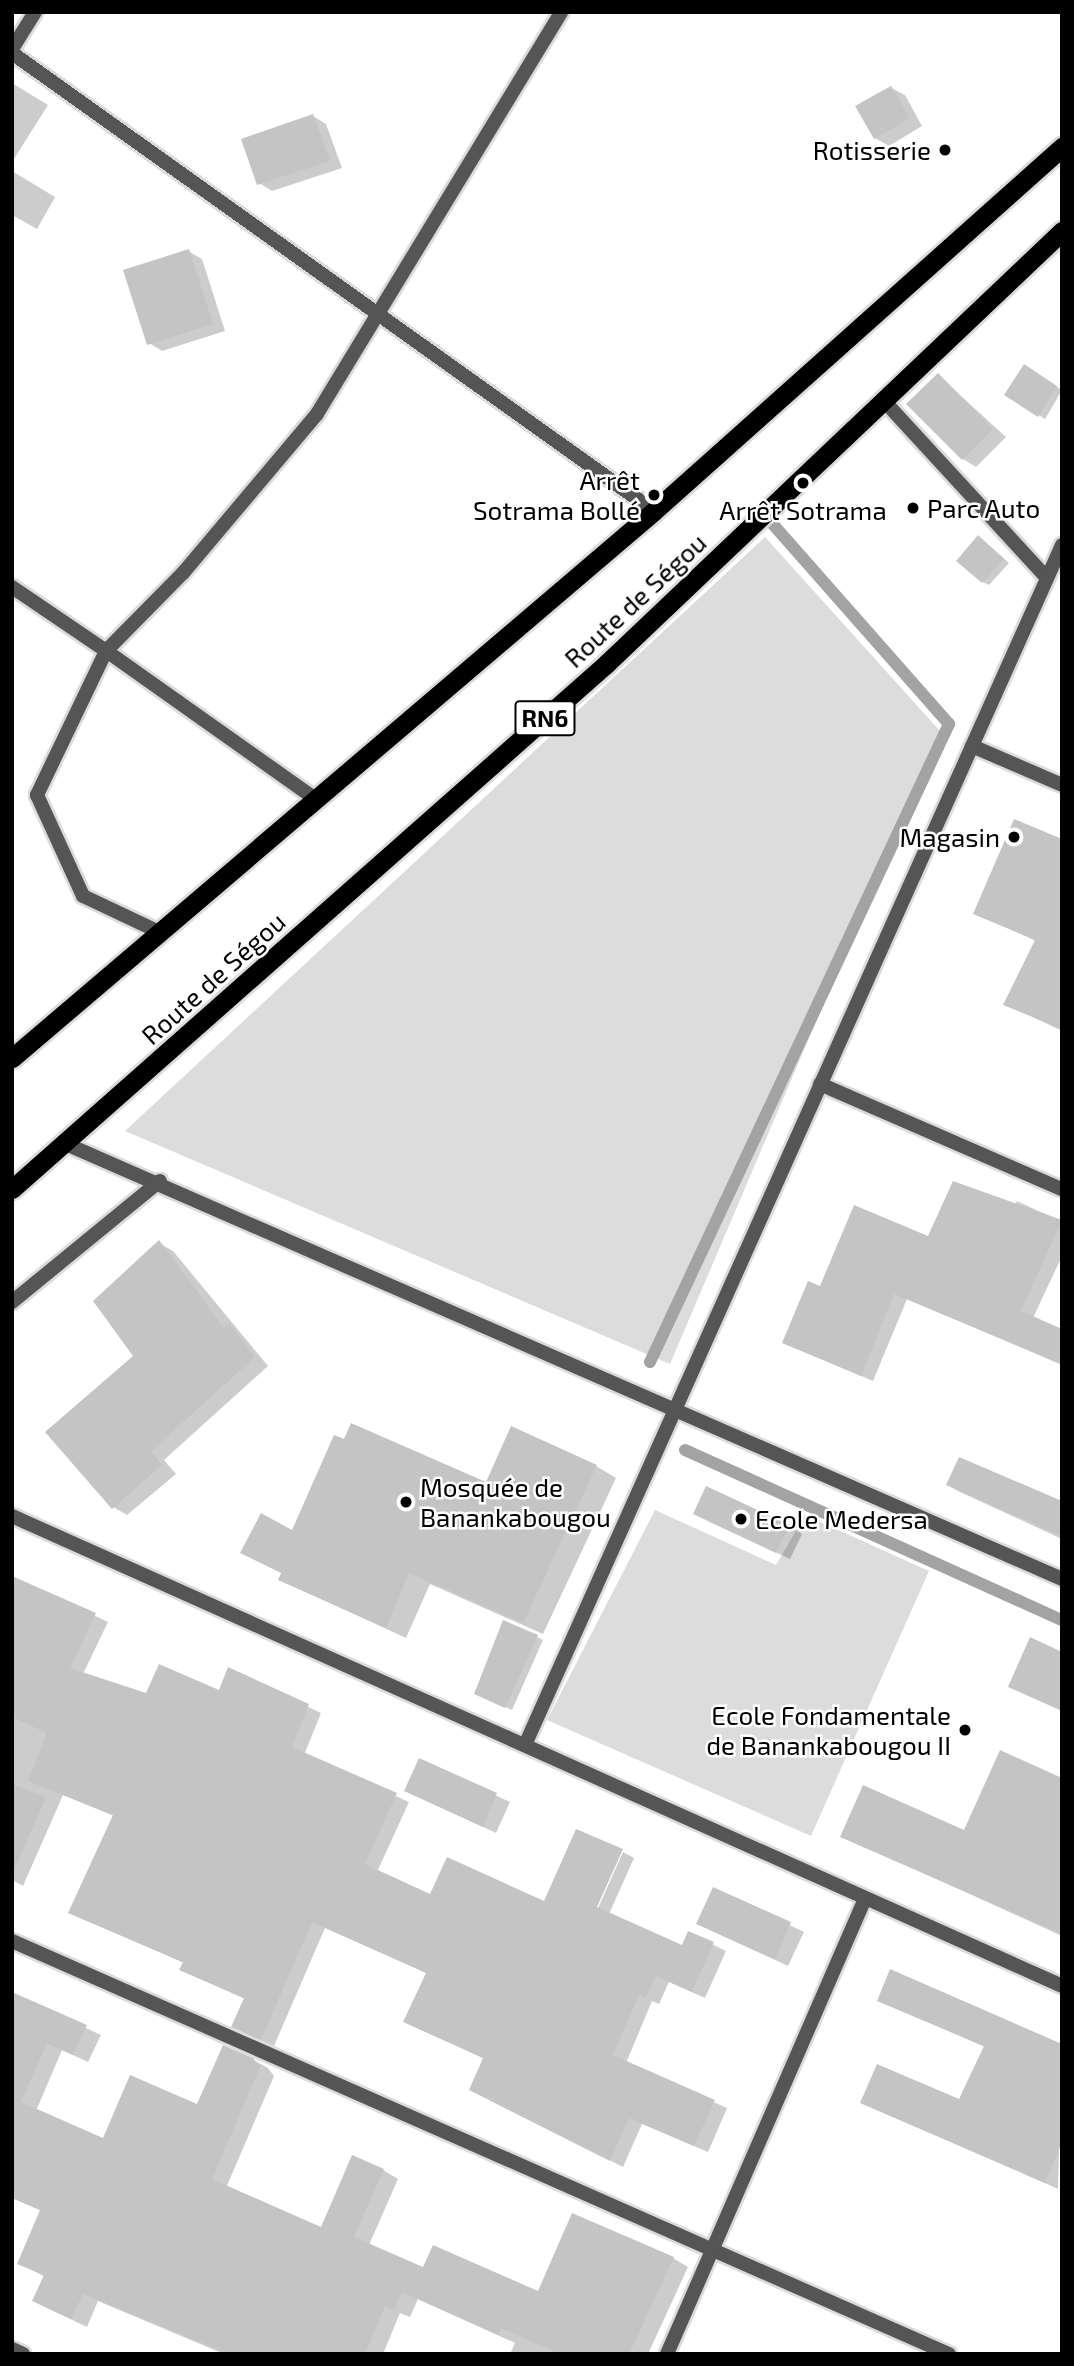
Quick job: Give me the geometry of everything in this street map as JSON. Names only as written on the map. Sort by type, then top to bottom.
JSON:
[{"type":"highway","name":"Route de Ségou","points":[[12,1058],[654,511],[1062,147]]},
{"type":"highway","name":"Route de Ségou","points":[[14,1186],[66,1144],[606,664],[885,402],[1062,231]]},
{"type":"street","points":[[36,12],[12,51],[654,511]]},
{"type":"street","points":[[158,931],[83,896],[37,795],[106,651],[183,573],[317,414],[561,12]]},
{"type":"street","points":[[885,402],[1046,577]]},
{"type":"street","points":[[526,1745],[673,1408],[1062,545]]},
{"type":"street","points":[[12,587],[314,798]]},
{"type":"street","points":[[972,746],[1062,785]]},
{"type":"street","points":[[820,1084],[1062,1189]]},
{"type":"street","points":[[66,1144],[160,1181],[1062,1579]]},
{"type":"street","points":[[12,1302],[160,1181]]},
{"type":"street","points":[[12,1516],[1062,1986]]},
{"type":"street","points":[[667,2354],[865,1898]]},
{"type":"street","points":[[12,1941],[950,2354]]},
{"type":"street","points":[[12,2349],[23,2354]]},
{"type":"shaded area","points":[[765,537],[940,731],[670,1364],[125,1131]]},
{"type":"shaded area","points":[[655,1510],[776,1565],[805,1515],[929,1571],[811,1836],[547,1720]]},
{"type":"building","points":[[891,86],[910,118],[874,139],[855,106]]},
{"type":"building","points":[[313,114],[330,161],[257,185],[241,139]]},
{"type":"building","points":[[189,249],[213,324],[147,345],[123,270]]},
{"type":"building","points":[[1024,364],[1057,386],[1038,417],[1004,395]]},
{"type":"building","points":[[938,373],[993,429],[962,460],[906,404]]},
{"type":"building","points":[[978,535],[1004,559],[982,583],[956,561]]},
{"type":"building","points":[[1014,819],[1062,839],[1062,1029],[1003,1005],[1035,940],[973,914]]},
{"type":"building","points":[[953,1181],[1062,1220],[1021,1311],[1062,1329],[1062,1364],[894,1294],[861,1376],[782,1343],[808,1281],[820,1286],[854,1205],[928,1236]]},
{"type":"building","points":[[159,1240],[224,1328],[230,1324],[255,1357],[151,1451],[162,1465],[112,1509],[45,1432],[133,1356],[93,1301]]},
{"type":"building","points":[[351,1423],[486,1482],[511,1426],[597,1465],[523,1623],[409,1573],[386,1628],[278,1580],[281,1573],[240,1553],[261,1513],[292,1530],[334,1435],[344,1439]]},
{"type":"building","points":[[959,1457],[1062,1501],[1062,1536],[946,1485]]},
{"type":"building","name":"Ecole Medersa","points":[[706,1486],[790,1525],[776,1553],[693,1514]]},
{"type":"building","points":[[12,1576],[96,1613],[70,1668],[146,1693],[159,1664],[219,1690],[228,1667],[309,1704],[292,1747],[397,1793],[365,1864],[430,1894],[447,1857],[544,1901],[576,1829],[623,1849],[597,1907],[682,1945],[688,1931],[714,1942],[692,1992],[656,1976],[646,1998],[639,1995],[613,2055],[715,2100],[694,2146],[629,2118],[610,2161],[469,2090],[483,2058],[403,2022],[426,1973],[312,1922],[261,2040],[231,2027],[244,1998],[179,1970],[183,1962],[68,1913],[113,1815],[28,1781],[47,1733],[12,1717]]},
{"type":"building","points":[[503,1620],[538,1635],[505,1708],[474,1694]]},
{"type":"building","points":[[1030,1637],[1062,1652],[1062,1711],[1008,1687]]},
{"type":"building","points":[[1000,1750],[1062,1778],[1062,1934],[840,1837],[863,1785],[964,1830]]},
{"type":"building","points":[[419,1758],[497,1793],[483,1827],[404,1791]]},
{"type":"building","points":[[12,1784],[46,1797],[12,1875]]},
{"type":"building","points":[[713,1887],[791,1922],[775,1959],[696,1924]]},
{"type":"building","points":[[890,1969],[1062,2044],[1062,2142],[1045,2183],[860,2103],[877,2064],[959,2099],[984,2046],[877,2001]]},
{"type":"building","points":[[12,1992],[87,2025],[73,2055],[47,2043],[21,2102],[103,2138],[130,2075],[197,2104],[223,2045],[253,2058],[260,2067],[212,2179],[321,2227],[352,2155],[384,2169],[354,2237],[423,2267],[433,2245],[538,2291],[572,2213],[674,2257],[629,2354],[560,2354],[501,2328],[498,2335],[402,2292],[394,2310],[385,2306],[365,2354],[229,2354],[83,2294],[71,2319],[32,2301],[44,2275],[17,2264],[40,2210],[12,2198]]},
{"type":"waterway","points":[[650,1362],[949,724],[772,523]]},
{"type":"waterway","points":[[685,1450],[1062,1620]]},
{"type":"place","name":"Rotisserie","points":[[945,150]]},
{"type":"place","name":"Arrêt Sotrama","points":[[803,483]]},
{"type":"place","name":"Arrêt Sotrama Bollé","points":[[654,495]]},
{"type":"place","name":"Parc Auto","points":[[913,508]]},
{"type":"place","name":"Magasin","points":[[1014,837]]},
{"type":"place","name":"Mosquée de Banankabougou","points":[[406,1502]]},
{"type":"place","name":"Ecole Medersa","points":[[741,1519]]},
{"type":"place","name":"Ecole Fondamentale de Banankabougou II","points":[[965,1730]]}]
